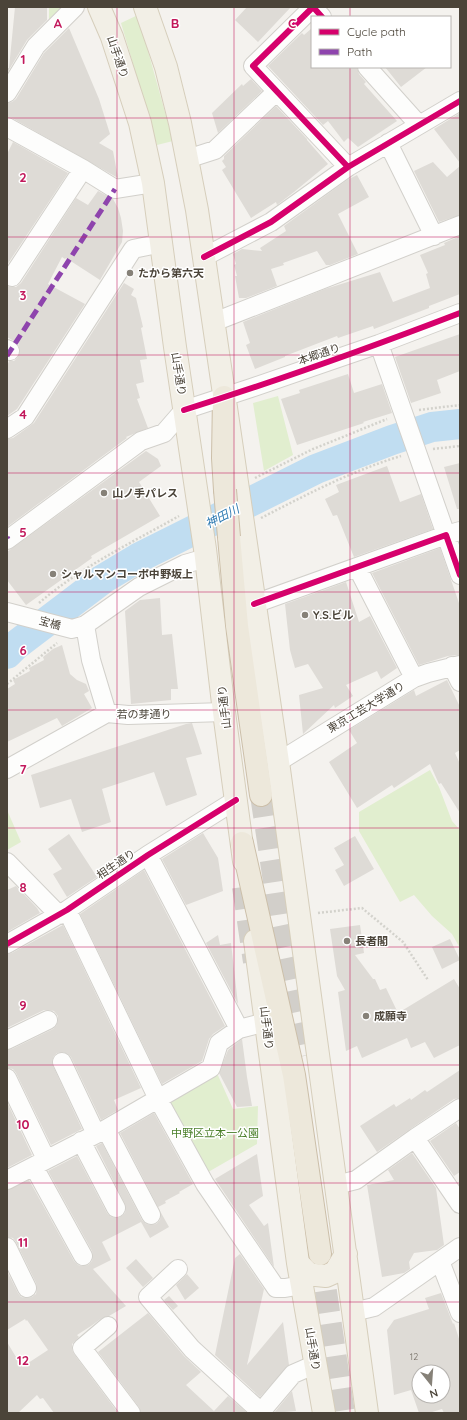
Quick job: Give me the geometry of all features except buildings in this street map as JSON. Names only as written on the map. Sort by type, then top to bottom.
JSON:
[{"type":"highway","points":[[224,397],[223,458],[239,484],[244,528],[236,626],[261,795]]},
{"type":"highway","points":[[242,843],[294,1075],[320,1254]]},
{"type":"main road","name":"山手通り","points":[[99,7],[112,37],[140,123],[153,183],[184,410],[206,553],[224,712],[298,1264],[324,1413]]},
{"type":"main road","points":[[145,7],[166,67],[180,123],[204,258],[224,397]]},
{"type":"main road","points":[[244,528],[278,762],[367,1413]]},
{"type":"main road","points":[[298,1264],[309,1274],[326,1276],[335,1272],[346,1254]]},
{"type":"street","points":[[7,93],[36,46],[75,7]]},
{"type":"street","points":[[321,16],[313,7],[253,66],[348,167]]},
{"type":"street","points":[[368,68],[419,125]]},
{"type":"street","points":[[187,159],[215,150],[276,92]]},
{"type":"street","points":[[204,258],[271,222],[348,167],[460,101]]},
{"type":"street","points":[[7,127],[83,169],[115,189],[153,183]]},
{"type":"street","points":[[388,143],[434,236]]},
{"type":"street","points":[[12,278],[83,169]]},
{"type":"street","points":[[214,322],[460,225]]},
{"type":"street","points":[[7,429],[25,417],[133,248],[162,243]]},
{"type":"street","name":"本郷通り","points":[[184,410],[379,344],[460,314]]},
{"type":"street","points":[[379,344],[416,449],[453,533],[460,575]]},
{"type":"street","points":[[7,540],[141,442],[164,434],[184,410]]},
{"type":"street","points":[[254,604],[453,533]]},
{"type":"street","points":[[107,713],[91,660],[73,631],[140,587],[206,553]]},
{"type":"street","points":[[357,567],[414,678]]},
{"type":"street","name":"宝橋","points":[[20,615],[73,631]]},
{"type":"street","name":"東京工芸大学通り","points":[[278,762],[414,678],[457,671]]},
{"type":"street","name":"若の芽通り","points":[[7,769],[107,713],[128,715],[224,712]]},
{"type":"street","name":"相生通り","points":[[7,944],[63,912],[148,855],[236,800]]},
{"type":"street","points":[[148,855],[239,1029]]},
{"type":"street","points":[[7,862],[63,912],[158,1099],[205,1184],[276,1288],[302,1285]]},
{"type":"street","points":[[7,1040],[48,1020]]},
{"type":"street","points":[[7,1180],[158,1099],[211,1068],[219,1043],[239,1029],[266,1022]]},
{"type":"street","points":[[62,1062],[94,1134],[116,1208]]},
{"type":"street","points":[[7,1078],[40,1163],[83,1256]]},
{"type":"street","points":[[336,1185],[356,1180],[460,1108]]},
{"type":"street","points":[[94,1134],[151,1215]]},
{"type":"street","points":[[415,1138],[460,1204]]},
{"type":"street","points":[[7,1247],[27,1288]]},
{"type":"street","points":[[353,1312],[374,1307],[460,1247]]},
{"type":"street","points":[[440,1261],[460,1313]]},
{"type":"street","points":[[178,1269],[148,1298],[192,1349],[260,1412],[293,1374],[316,1364]]},
{"type":"street","points":[[108,1326],[82,1348],[131,1413]]},
{"type":"path","points":[[239,484],[313,449],[403,415],[460,405]]},
{"type":"path","points":[[244,528],[323,486],[416,449],[460,446]]},
{"type":"path","points":[[20,615],[50,593],[98,562],[179,516]]},
{"type":"path","points":[[7,684],[73,631]]},
{"type":"path","points":[[318,913],[362,908],[403,942],[428,980]]},
{"type":"green space","points":[[49,7],[65,7],[49,22]]},
{"type":"green space","points":[[138,15],[173,141],[157,145],[121,23]]},
{"type":"green space","points":[[278,396],[293,455],[264,471],[253,403]]},
{"type":"green space","points":[[430,770],[439,787],[452,821],[460,830],[460,948],[452,934],[432,916],[414,895],[400,902],[359,831],[359,812]]},
{"type":"green space","points":[[7,810],[21,842],[7,850]]},
{"type":"green space","name":"中野区立本一公園","points":[[216,1071],[233,1109],[258,1106],[257,1144],[203,1175],[162,1100]]},
{"type":"waterway","name":"神田川","points":[[7,654],[16,645],[103,579],[138,558],[316,469],[392,440],[432,427],[460,424]]},
{"type":"tunnel","points":[[261,795],[280,921],[309,1055]]},
{"type":"tunnel","points":[[243,887],[254,962]]},
{"type":"tunnel","points":[[321,1258],[344,1413]]},
{"type":"marked path","points":[[7,356],[115,189]]},
{"type":"cycle path","points":[[321,16],[313,7],[253,66],[348,167]]},
{"type":"cycle path","points":[[204,257],[271,222],[348,167],[460,101]]},
{"type":"cycle path","points":[[184,410],[323,364],[460,313]]},
{"type":"cycle path","points":[[254,604],[446,535],[460,575]]},
{"type":"cycle path","points":[[7,944],[67,910],[148,855],[236,800]]},
{"type":"place","name":"たから第六天","points":[[130,273]]},
{"type":"place","name":"山ノ手パレス","points":[[104,493]]},
{"type":"place","name":"シャルマンコーポ中野坂上","points":[[53,574]]},
{"type":"place","name":"Y.S.ビル","points":[[305,615]]},
{"type":"place","name":"長者閣","points":[[347,941]]},
{"type":"place","name":"成願寺","points":[[366,1016]]}]
